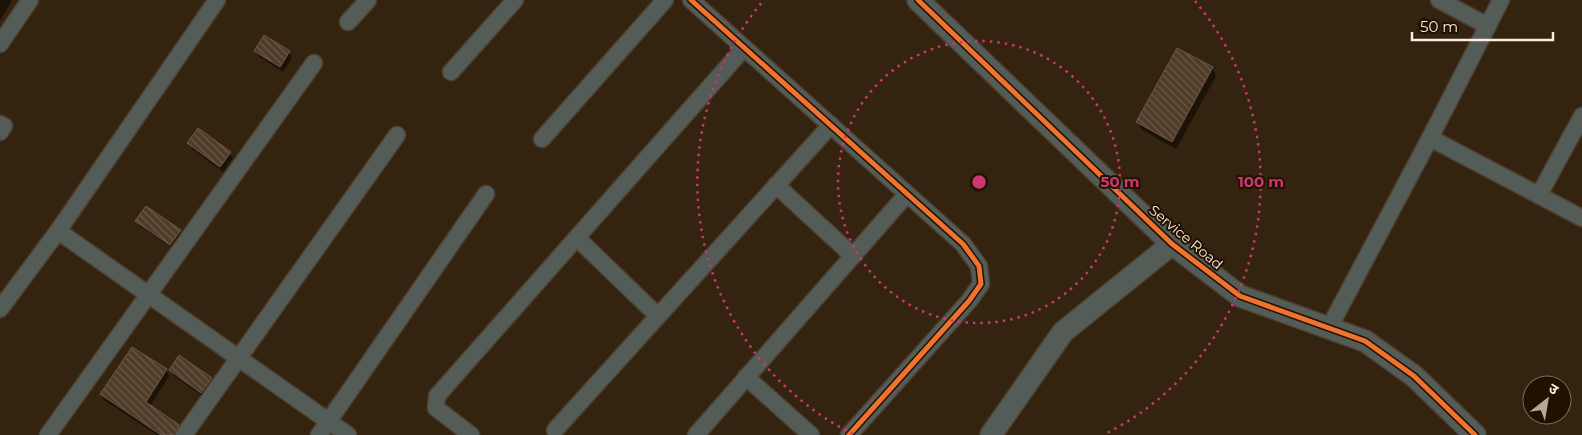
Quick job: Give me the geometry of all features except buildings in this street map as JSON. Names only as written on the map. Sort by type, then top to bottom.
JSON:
[{"type":"street","points":[[0,44],[30,0]]},
{"type":"street","points":[[0,309],[58,231],[217,0]]},
{"type":"street","points":[[348,22],[368,0]]},
{"type":"street","points":[[452,72],[515,0]]},
{"type":"street","points":[[542,139],[665,0]]},
{"type":"street","points":[[691,0],[963,244],[979,266],[981,284],[969,301],[849,435]]},
{"type":"street","name":"Service Road","points":[[918,0],[1172,244],[1240,296],[1365,341],[1414,376],[1476,435]]},
{"type":"street","points":[[1439,0],[1488,26]]},
{"type":"street","points":[[1328,328],[1430,138],[1501,0]]},
{"type":"street","points":[[471,435],[436,408],[437,396],[744,48]]},
{"type":"street","points":[[48,435],[314,63]]},
{"type":"street","points":[[1539,195],[1582,116]]},
{"type":"street","points":[[0,124],[4,126],[0,132]]},
{"type":"street","points":[[555,430],[831,125]]},
{"type":"street","points":[[184,435],[398,135]]},
{"type":"street","points":[[1430,138],[1582,218]]},
{"type":"street","points":[[776,185],[853,256]]},
{"type":"street","points":[[319,435],[486,194]]},
{"type":"street","points":[[696,435],[907,194]]},
{"type":"street","points":[[58,231],[348,435]]},
{"type":"street","points":[[577,238],[658,316]]},
{"type":"street","points":[[991,435],[1063,332],[1172,244]]},
{"type":"street","points":[[746,377],[811,435]]},
{"type":"cycle path","points":[[691,0],[963,244],[979,266],[981,284],[969,301],[849,435]]},
{"type":"cycle path","points":[[918,0],[1172,244],[1240,296],[1365,341],[1414,376],[1475,435]]}]
